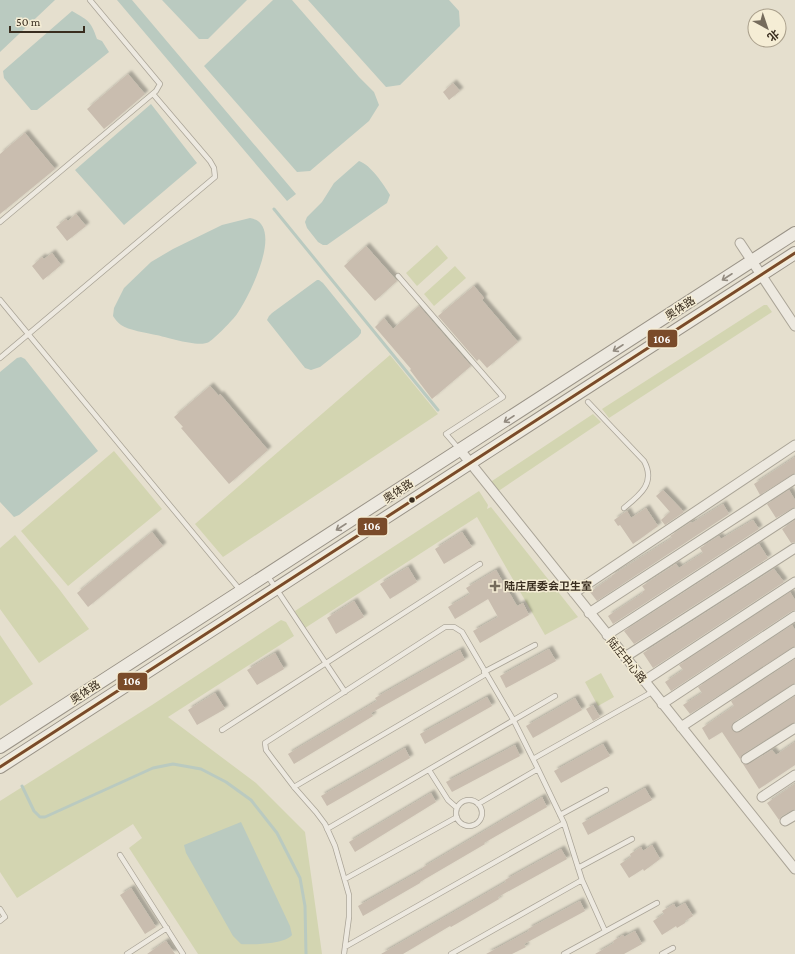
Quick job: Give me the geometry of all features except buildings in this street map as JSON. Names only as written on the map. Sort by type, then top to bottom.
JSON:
[{"type":"main road","name":"奥体路","points":[[0,747],[795,233]]},
{"type":"main road","name":"奥体路","points":[[0,767],[795,252]]},
{"type":"street","points":[[740,243],[795,326]]},
{"type":"street","points":[[574,593],[795,446]]},
{"type":"street","name":"陆庄中心路","points":[[460,450],[795,869]]},
{"type":"street","points":[[590,613],[795,479]]},
{"type":"street","points":[[607,635],[795,513]]},
{"type":"street","points":[[625,658],[795,548]]},
{"type":"street","points":[[644,680],[795,582]]},
{"type":"street","points":[[662,704],[795,616]]},
{"type":"street","points":[[681,727],[795,652]]},
{"type":"street","points":[[737,726],[795,689]]},
{"type":"street","points":[[746,760],[795,728]]},
{"type":"street","points":[[762,797],[795,775]]},
{"type":"street","points":[[785,821],[795,815]]},
{"type":"lane","points":[[0,222],[153,94],[160,84],[90,0]]},
{"type":"lane","points":[[0,358],[215,177],[214,168],[210,162],[153,94]]},
{"type":"lane","points":[[398,276],[503,397],[446,434],[460,450]]},
{"type":"lane","points":[[0,300],[242,591]]},
{"type":"lane","points":[[588,402],[644,461],[648,470],[647,482],[641,494],[624,508]]},
{"type":"lane","points":[[222,730],[480,564]]},
{"type":"lane","points":[[267,575],[345,692]]},
{"type":"lane","points":[[344,954],[349,917],[349,895],[335,846],[327,829],[316,812],[294,787],[266,750],[265,743],[445,627],[454,627],[462,632],[514,721],[564,823],[582,880],[605,931]]},
{"type":"lane","points":[[294,787],[485,673],[535,645]]},
{"type":"lane","points":[[533,759],[652,692]]},
{"type":"lane","points":[[327,829],[555,696]]},
{"type":"lane","points":[[429,770],[448,800],[457,808]]},
{"type":"lane","points":[[478,804],[538,770]]},
{"type":"lane","points":[[560,815],[606,790]]},
{"type":"lane","points":[[466,800],[471,800],[481,807],[482,816],[478,823],[466,826],[462,824],[457,816],[457,808],[466,800]]},
{"type":"lane","points":[[345,879],[457,816]]},
{"type":"lane","points":[[345,947],[564,823]]},
{"type":"lane","points":[[578,868],[632,839]]},
{"type":"lane","points":[[120,855],[183,954]]},
{"type":"lane","points":[[451,954],[582,880]]},
{"type":"lane","points":[[564,954],[658,903]]},
{"type":"lane","points":[[0,909],[5,917],[0,921]]},
{"type":"lane","points":[[127,954],[167,928]]},
{"type":"lane","points":[[662,954],[673,948]]},
{"type":"green space","points":[[437,245],[448,258],[417,286],[406,273]]},
{"type":"green space","points":[[455,266],[466,278],[434,306],[424,294]]},
{"type":"green space","points":[[764,305],[767,305],[772,312],[609,418],[602,409]]},
{"type":"green space","points":[[390,355],[438,414],[223,557],[195,524]]},
{"type":"green space","points":[[593,414],[601,422],[497,492],[489,483]]},
{"type":"green space","points":[[114,451],[162,509],[68,586],[21,531]]},
{"type":"green space","points":[[479,491],[488,505],[487,509],[491,507],[578,617],[545,635],[477,517],[305,628],[295,611]]},
{"type":"green space","points":[[15,535],[89,629],[39,663],[0,609],[0,548]]},
{"type":"green space","points":[[281,620],[286,622],[294,636],[168,717],[256,783],[305,832],[322,954],[198,954],[129,848],[142,838],[133,824],[17,898],[0,872],[0,801],[152,705]]},
{"type":"green space","points":[[0,635],[33,684],[0,706]]},
{"type":"green space","points":[[601,673],[614,697],[598,706],[585,682]]},
{"type":"shaded area","points":[[0,0],[55,0],[0,52]]},
{"type":"shaded area","points":[[117,0],[132,0],[296,194],[287,201]]},
{"type":"shaded area","points":[[162,0],[247,0],[208,39],[199,39]]},
{"type":"shaded area","points":[[273,0],[292,0],[359,77],[374,92],[379,105],[369,121],[310,171],[297,172],[204,66]]},
{"type":"shaded area","points":[[308,0],[449,0],[459,11],[460,26],[400,85],[386,87]]},
{"type":"shaded area","points":[[72,11],[88,21],[93,28],[97,39],[102,41],[109,52],[37,110],[31,110],[4,78],[3,71]]},
{"type":"shaded area","points":[[151,104],[197,163],[124,225],[75,170]]},
{"type":"shaded area","points":[[359,161],[364,163],[377,176],[390,195],[387,203],[327,245],[323,245],[318,242],[307,228],[305,222],[307,217],[322,202],[334,183]]},
{"type":"shaded area","points":[[250,218],[260,223],[265,233],[265,247],[262,262],[249,293],[237,314],[224,329],[209,342],[204,344],[191,343],[138,331],[124,327],[115,319],[113,316],[114,308],[124,288],[151,262],[173,249],[222,225]]},
{"type":"shaded area","points":[[317,280],[323,283],[361,330],[361,333],[320,367],[311,370],[305,368],[267,320],[272,313]]},
{"type":"shaded area","points":[[21,357],[25,359],[98,451],[19,515],[14,517],[0,502],[0,372],[17,358]]},
{"type":"shaded area","points":[[241,822],[290,926],[292,935],[283,940],[261,944],[241,944],[233,936],[186,853],[184,845]]},
{"type":"waterway","points":[[274,209],[438,410]]},
{"type":"waterway","points":[[22,786],[34,811],[40,817],[45,817],[153,768],[173,764],[201,769],[226,782],[251,800],[277,833],[300,878],[305,906],[306,954]]},
{"type":"transit line","name":"106","points":[[0,767],[795,253]]},
{"type":"place","name":"陆庄居委会卫生室","points":[[495,586]]}]
